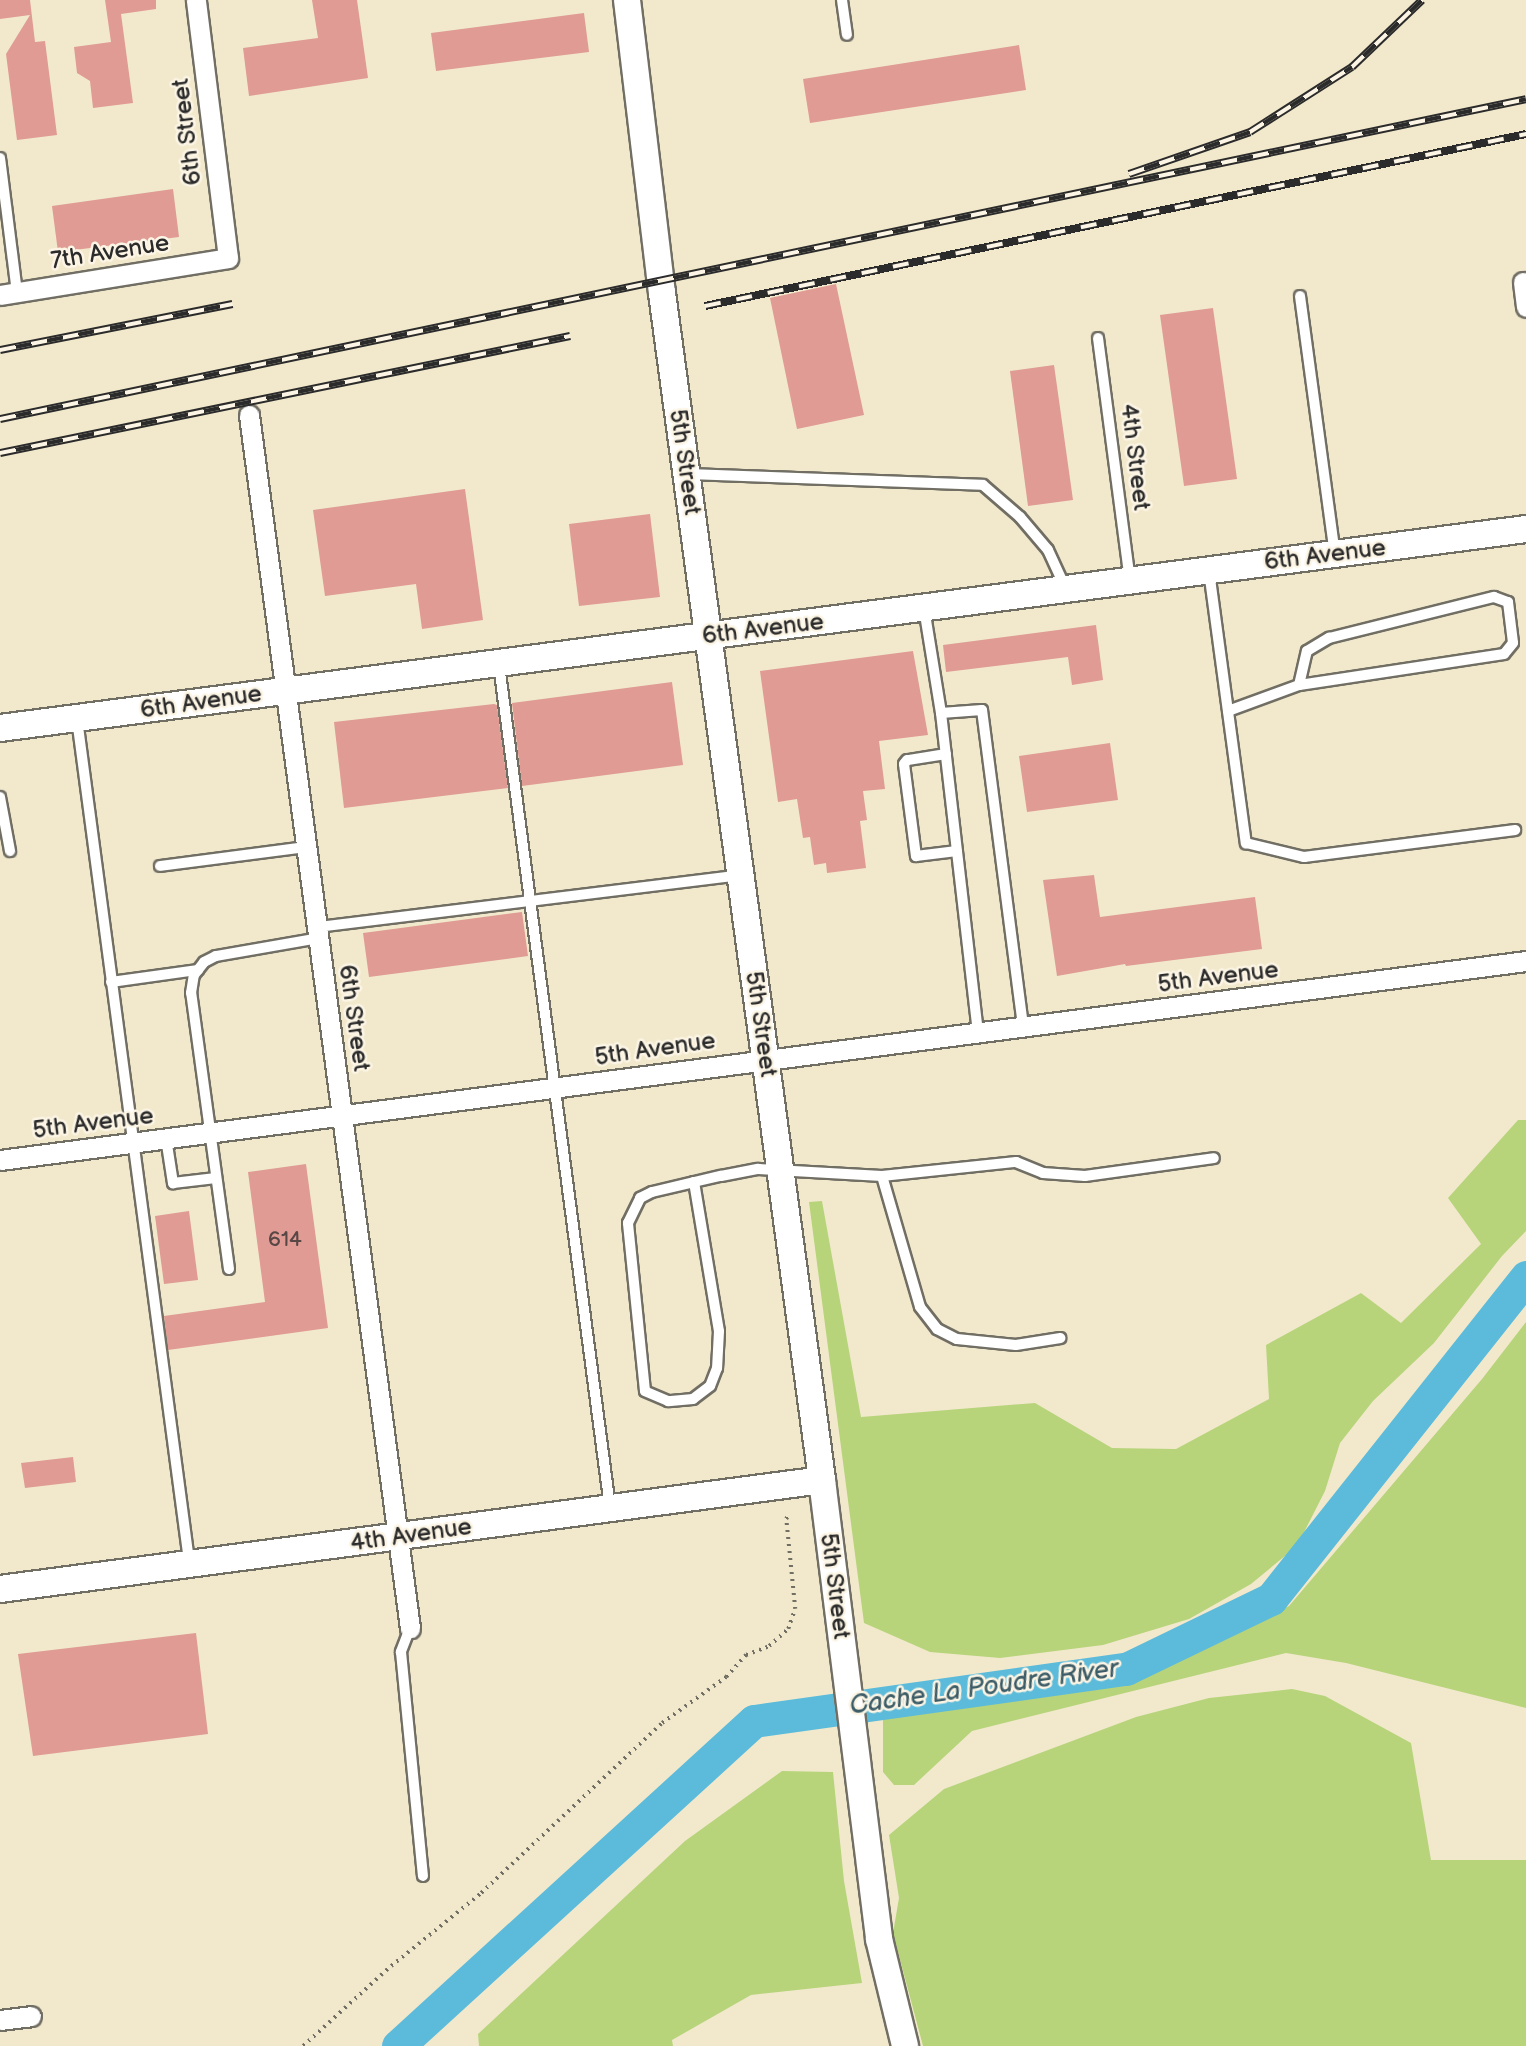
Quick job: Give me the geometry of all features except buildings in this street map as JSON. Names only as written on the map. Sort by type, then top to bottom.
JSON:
[{"type":"street","name":"6th Street","points":[[196,0],[228,258]]},
{"type":"street","name":"5th Street","points":[[627,0],[687,474],[822,1480],[879,1939],[905,2046]]},
{"type":"street","name":"7th Avenue","points":[[9,293],[228,258]]},
{"type":"street","points":[[1523,282],[1526,307]]},
{"type":"street","name":"6th Street","points":[[249,415],[410,1628]]},
{"type":"street","name":"6th Avenue","points":[[0,729],[1526,529]]},
{"type":"street","name":"5th Avenue","points":[[0,1160],[765,1058],[1526,961]]},
{"type":"street","name":"4th Avenue","points":[[0,1589],[822,1480]]},
{"type":"street","points":[[0,2020],[31,2015]]},
{"type":"lane","points":[[842,0],[847,35]]},
{"type":"lane","points":[[0,158],[9,293]]},
{"type":"lane","points":[[1300,296],[1335,554]]},
{"type":"lane","name":"4th Street","points":[[1098,338],[1130,581]]},
{"type":"lane","points":[[687,474],[982,485],[1020,517],[1048,550],[1066,589]]},
{"type":"lane","points":[[1209,571],[1245,843],[1304,857],[1515,830]]},
{"type":"lane","points":[[1228,711],[1299,685],[1504,654],[1513,643],[1508,602],[1494,597],[1329,638],[1307,651],[1299,685]]},
{"type":"lane","points":[[923,608],[941,713],[978,1032]]},
{"type":"lane","points":[[498,663],[610,1507]]},
{"type":"lane","points":[[941,713],[982,710],[1023,1027]]},
{"type":"lane","points":[[76,719],[189,1564]]},
{"type":"lane","points":[[946,754],[907,760],[904,764],[916,856],[957,851]]},
{"type":"lane","points":[[0,797],[10,851]]},
{"type":"lane","points":[[160,866],[307,847]]},
{"type":"lane","points":[[229,1269],[191,992],[194,975],[216,956],[318,932],[531,901],[741,875]]},
{"type":"lane","points":[[111,982],[198,970]]},
{"type":"lane","points":[[166,1138],[173,1184],[216,1178]]},
{"type":"lane","points":[[694,1182],[719,1331],[717,1368],[710,1386],[693,1399],[668,1401],[645,1391],[628,1223],[640,1198],[694,1182],[758,1169],[882,1177],[1016,1162],[1043,1173],[1085,1176],[1214,1158]]},
{"type":"lane","points":[[882,1177],[920,1307],[937,1329],[957,1339],[1016,1345],[1060,1338]]},
{"type":"lane","points":[[410,1628],[401,1652],[423,1876]]},
{"type":"path","points":[[303,2046],[391,1966],[481,1893],[662,1723],[726,1677],[746,1655],[769,1646],[788,1629],[795,1609],[786,1519],[789,1514]]},
{"type":"green space","points":[[1518,1120],[1526,1120],[1526,1231],[1502,1256],[1434,1343],[1373,1401],[1340,1443],[1325,1491],[1297,1546],[1251,1584],[1189,1619],[1103,1645],[1000,1658],[930,1652],[864,1623],[809,1202],[822,1201],[861,1417],[1035,1403],[1112,1448],[1176,1449],[1269,1399],[1266,1345],[1361,1293],[1401,1323],[1481,1244],[1448,1198]]},
{"type":"green space","points":[[1526,1322],[1526,1708],[1346,1663],[1286,1653],[972,1731],[914,1785],[894,1785],[883,1772],[883,1711],[972,1703],[1147,1670],[1289,1606],[1482,1379]]},
{"type":"green space","points":[[1292,1689],[1325,1696],[1411,1743],[1431,1860],[1526,1860],[1526,2046],[923,2046],[893,1933],[899,1898],[889,1835],[944,1789],[1136,1717],[1209,1698]]},
{"type":"green space","points":[[782,1771],[833,1772],[844,1881],[862,1983],[751,1995],[672,2040],[673,2046],[479,2046],[478,2034],[685,1841]]},
{"type":"waterway","name":"Cache La Poudre River","points":[[398,2046],[754,1721],[1126,1669],[1271,1599],[1526,1277]]},
{"type":"railway","points":[[1129,174],[1250,132],[1352,67],[1422,0]]},
{"type":"railway","points":[[0,419],[1526,99]]},
{"type":"railway","points":[[705,306],[1526,134]]},
{"type":"railway","points":[[0,350],[233,304]]},
{"type":"railway","points":[[0,453],[570,336]]}]
